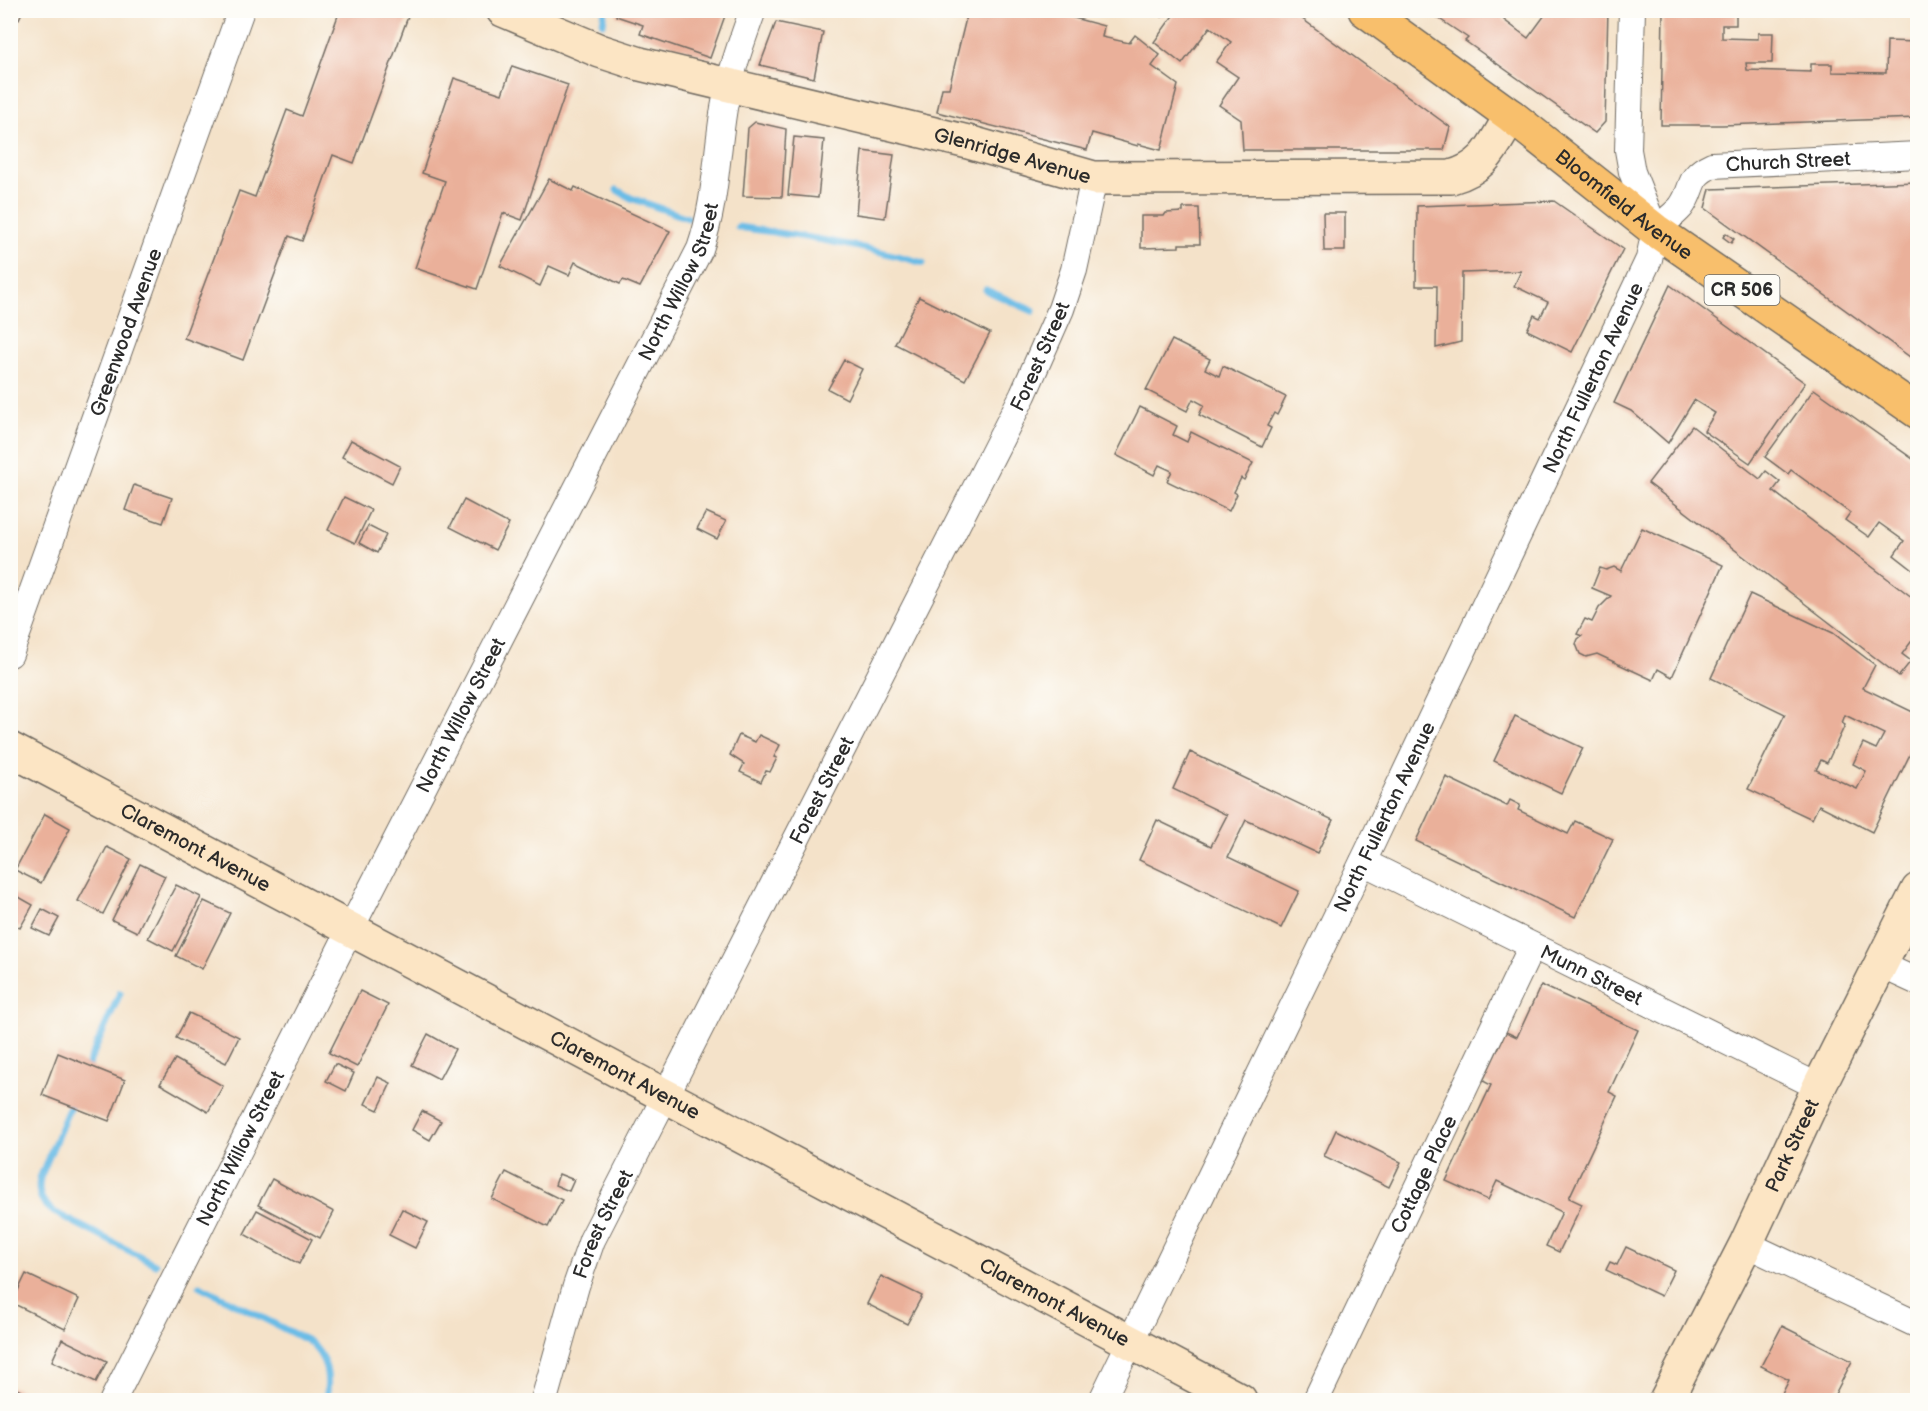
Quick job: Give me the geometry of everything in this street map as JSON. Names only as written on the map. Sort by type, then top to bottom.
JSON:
[{"type":"main road","name":"Bloomfield Avenue","points":[[1365,10],[1511,116],[1655,230],[1917,412]]},
{"type":"street","name":"Greenwood Avenue","points":[[10,654],[241,10]]},
{"type":"street","name":"Glenridge Avenue","points":[[502,10],[600,51],[640,64],[968,142],[1094,178],[1451,177],[1467,173],[1482,163],[1511,116]]},
{"type":"street","name":"North Willow Street","points":[[113,1401],[351,928],[700,249],[709,224],[714,195],[728,85],[753,10]]},
{"type":"street","points":[[1632,10],[1628,150],[1632,172],[1655,230]]},
{"type":"street","name":"Church Street","points":[[1655,230],[1681,207],[1700,170],[1712,165],[1917,154]]},
{"type":"street","name":"Forest Street","points":[[544,1401],[576,1286],[592,1240],[1023,395],[1061,309],[1074,270],[1094,178]]},
{"type":"street","name":"North Fullerton Avenue","points":[[1102,1401],[1363,862],[1649,259],[1655,230]]},
{"type":"street","name":"Claremont Avenue","points":[[10,749],[1240,1401]]},
{"type":"street","name":"Munn Street","points":[[1363,862],[1819,1087]]},
{"type":"street","name":"Park Street","points":[[1666,1401],[1746,1244],[1819,1087],[1917,890]]},
{"type":"street","name":"Cottage Place","points":[[1316,1401],[1532,946]]},
{"type":"street","points":[[1881,965],[1917,982]]},
{"type":"street","points":[[1746,1244],[1917,1325]]},
{"type":"building","points":[[10,10],[23,10],[19,19],[10,14]]},
{"type":"building","points":[[340,10],[401,10],[409,14],[354,163],[333,155],[302,241],[289,236],[243,360],[184,338],[239,191],[255,197],[287,110],[302,116]]},
{"type":"building","points":[[617,10],[727,10],[710,58],[640,34],[643,25],[616,16]]},
{"type":"building","points":[[968,10],[1044,10],[1104,26],[1102,37],[1129,43],[1135,35],[1160,55],[1152,66],[1178,85],[1161,150],[1092,133],[1087,150],[937,112],[942,88],[949,88]]},
{"type":"building","points":[[1152,10],[1166,10],[1162,17]]},
{"type":"building","points":[[1177,10],[1290,10],[1450,127],[1444,150],[1243,150],[1241,120],[1219,105],[1238,77],[1216,62],[1231,42],[1210,27],[1182,64],[1154,42]]},
{"type":"building","points":[[1426,10],[1501,10],[1504,20],[1528,38],[1545,15],[1523,14],[1523,10],[1608,10],[1605,122],[1595,133],[1465,41],[1468,38]]},
{"type":"building","points":[[1663,10],[1736,12],[1736,25],[1722,25],[1722,38],[1758,39],[1758,33],[1773,33],[1772,63],[1746,63],[1747,70],[1811,72],[1811,64],[1832,64],[1832,72],[1886,73],[1887,41],[1917,42],[1917,118],[1661,125]]},
{"type":"building","points":[[776,22],[823,32],[814,78],[760,65]]},
{"type":"building","points":[[512,66],[568,85],[522,220],[503,213],[477,289],[415,268],[445,181],[422,173],[454,78],[502,94]]},
{"type":"building","points":[[755,122],[786,129],[782,197],[743,196],[748,128]]},
{"type":"building","points":[[794,137],[824,140],[818,198],[788,195]]},
{"type":"building","points":[[862,151],[894,155],[885,218],[856,214]]},
{"type":"building","points":[[549,179],[573,191],[575,187],[670,231],[640,287],[623,280],[620,284],[575,262],[569,275],[549,266],[540,286],[500,266]]},
{"type":"building","points":[[1917,182],[1917,362],[1705,208],[1710,189]]},
{"type":"building","points":[[1554,201],[1623,249],[1572,352],[1527,330],[1534,315],[1540,318],[1548,302],[1514,286],[1521,271],[1462,273],[1461,342],[1436,348],[1437,286],[1416,286],[1417,206]]},
{"type":"building","points":[[1183,208],[1199,208],[1200,244],[1141,248],[1141,216],[1164,216],[1166,213],[1183,212]]},
{"type":"building","points":[[1323,213],[1345,213],[1345,251],[1324,251]]},
{"type":"building","points":[[1726,233],[1734,239],[1731,243],[1723,237]]},
{"type":"building","points":[[1670,285],[1805,383],[1750,463],[1704,431],[1715,413],[1694,400],[1668,443],[1631,411],[1614,403]]},
{"type":"building","points":[[919,297],[990,333],[965,380],[895,344]]},
{"type":"building","points":[[1172,340],[1210,359],[1205,369],[1219,376],[1223,366],[1286,397],[1277,415],[1274,413],[1267,426],[1271,428],[1262,447],[1199,415],[1204,405],[1193,399],[1187,411],[1146,390]]},
{"type":"building","points":[[844,360],[862,369],[847,399],[828,389]]},
{"type":"building","points":[[1814,389],[1917,462],[1917,573],[1894,555],[1904,541],[1879,523],[1869,537],[1845,520],[1850,513],[1791,470],[1788,474],[1765,457]]},
{"type":"building","points":[[1140,407],[1177,426],[1173,435],[1187,442],[1191,432],[1253,463],[1244,480],[1241,478],[1234,492],[1237,494],[1229,511],[1167,481],[1172,471],[1159,465],[1154,475],[1116,455]]},
{"type":"building","points":[[1692,426],[1760,479],[1766,471],[1780,482],[1773,491],[1917,601],[1917,634],[1902,654],[1911,661],[1899,676],[1648,483]]},
{"type":"building","points":[[351,440],[400,466],[392,483],[342,457]]},
{"type":"building","points":[[134,485],[172,498],[163,523],[125,510]]},
{"type":"building","points":[[344,497],[371,510],[355,543],[328,530]]},
{"type":"building","points":[[464,500],[509,524],[495,550],[450,527]]},
{"type":"building","points":[[706,512],[726,521],[717,539],[697,529]]},
{"type":"building","points":[[368,526],[386,535],[377,553],[359,543]]},
{"type":"building","points":[[1642,528],[1723,565],[1672,677],[1658,669],[1653,680],[1597,654],[1586,657],[1580,654],[1576,644],[1582,636],[1577,634],[1585,619],[1592,622],[1599,608],[1611,596],[1592,588],[1600,568],[1606,570],[1614,567],[1621,571]]},
{"type":"building","points":[[1750,594],[1833,633],[1875,665],[1863,688],[1917,714],[1917,740],[1872,832],[1819,805],[1812,819],[1748,789],[1785,714],[1711,678]],"holes":[[[1845,715],[1884,734],[1876,749],[1863,743],[1853,764],[1866,771],[1857,789],[1816,770],[1821,760],[1827,763],[1845,725],[1842,723]]]},
{"type":"building","points":[[1515,716],[1583,748],[1561,793],[1494,761]]},
{"type":"building","points":[[739,735],[755,742],[759,735],[780,745],[770,772],[766,771],[761,782],[740,772],[744,764],[730,755]]},
{"type":"building","points":[[1190,752],[1333,820],[1317,853],[1246,820],[1228,857],[1299,891],[1281,928],[1139,860],[1157,820],[1211,846],[1227,815],[1173,789]]},
{"type":"building","points":[[1446,777],[1507,806],[1510,800],[1520,805],[1518,810],[1568,834],[1575,821],[1613,839],[1575,917],[1416,841]]},
{"type":"building","points":[[45,814],[70,828],[41,883],[15,870]]},
{"type":"building","points":[[107,847],[131,859],[103,914],[78,901]]},
{"type":"building","points":[[140,864],[165,876],[137,932],[112,920]]},
{"type":"building","points":[[176,885],[201,897],[173,951],[148,938]]},
{"type":"building","points":[[10,892],[33,905],[20,928],[10,922]]},
{"type":"building","points":[[204,901],[230,913],[202,969],[176,956]]},
{"type":"building","points":[[42,909],[59,918],[49,936],[32,928]]},
{"type":"building","points":[[1541,985],[1638,1030],[1609,1092],[1617,1096],[1569,1198],[1582,1204],[1559,1252],[1546,1246],[1562,1212],[1497,1181],[1488,1200],[1446,1181],[1491,1085],[1483,1081],[1506,1032],[1517,1037]]},
{"type":"building","points":[[360,991],[388,1005],[357,1067],[329,1053]]},
{"type":"building","points":[[189,1013],[239,1037],[226,1063],[176,1038]]},
{"type":"building","points":[[428,1034],[455,1049],[439,1079],[412,1065]]},
{"type":"building","points":[[58,1053],[125,1080],[109,1121],[42,1095]]},
{"type":"building","points":[[175,1059],[223,1086],[208,1112],[160,1084]]},
{"type":"building","points":[[335,1064],[354,1073],[346,1091],[326,1081]]},
{"type":"building","points":[[378,1077],[391,1083],[378,1110],[365,1104]]},
{"type":"building","points":[[422,1111],[441,1121],[430,1140],[412,1130]]},
{"type":"building","points":[[1336,1130],[1401,1162],[1389,1187],[1324,1156]]},
{"type":"building","points":[[506,1172],[562,1200],[548,1227],[492,1199]]},
{"type":"building","points":[[559,1174],[574,1180],[569,1191],[555,1185]]},
{"type":"building","points":[[272,1179],[334,1212],[320,1238],[258,1205]]},
{"type":"building","points":[[402,1209],[428,1222],[415,1248],[389,1235]]},
{"type":"building","points":[[257,1210],[312,1239],[299,1264],[244,1234]]},
{"type":"building","points":[[1626,1247],[1674,1270],[1661,1296],[1606,1270],[1610,1262],[1617,1265]]},
{"type":"building","points":[[26,1274],[79,1299],[65,1329],[12,1303]]},
{"type":"building","points":[[881,1276],[922,1296],[907,1324],[867,1304]]},
{"type":"building","points":[[1782,1326],[1852,1361],[1832,1400],[1779,1400],[1789,1380],[1761,1366]]},
{"type":"building","points":[[62,1339],[107,1361],[96,1382],[52,1361]]},
{"type":"building","points":[[10,1386],[32,1396],[30,1400],[10,1400]]},
{"type":"waterway","points":[[603,23],[605,10]]},
{"type":"waterway","points":[[617,190],[631,198],[688,218]]},
{"type":"waterway","points":[[738,227],[854,246],[923,263]]},
{"type":"waterway","points":[[986,290],[1033,311]]},
{"type":"waterway","points":[[88,1065],[120,993]]},
{"type":"waterway","points":[[70,1106],[40,1178],[41,1197],[54,1212],[155,1264]]},
{"type":"waterway","points":[[200,1286],[308,1341],[315,1347],[326,1368],[328,1383],[326,1400]]}]
